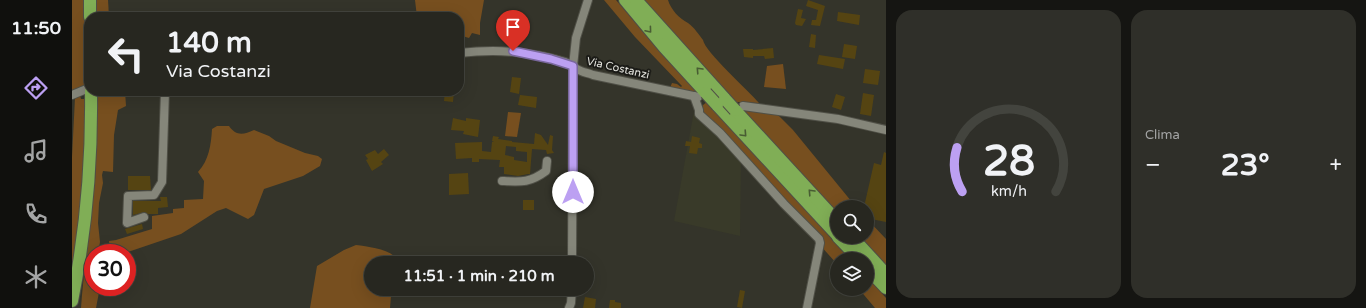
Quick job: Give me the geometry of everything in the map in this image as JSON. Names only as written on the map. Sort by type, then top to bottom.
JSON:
[{"type":"highway","points":[[90,0],[90,12]]},
{"type":"highway","points":[[625,0],[701,95],[739,108],[830,212]]},
{"type":"highway","points":[[636,0],[721,102],[830,227]]},
{"type":"highway","points":[[72,301],[88,190],[91,96]]},
{"type":"highway","points":[[845,244],[853,252]]},
{"type":"highway","points":[[858,244],[886,274]]},
{"type":"highway","points":[[874,275],[886,288]]},
{"type":"highway","points":[[76,278],[77,308]]},
{"type":"street","points":[[572,256],[573,66],[576,38],[588,0]]},
{"type":"street","name":"Via Costanzi","points":[[464,53],[494,50],[518,52],[565,62],[580,71],[593,75],[701,95]]},
{"type":"street","points":[[72,95],[84,92]]},
{"type":"street","points":[[701,95],[699,114],[720,133],[784,204],[819,239],[820,243],[808,308]]},
{"type":"street","points":[[144,218],[127,223],[128,196],[154,195],[162,182],[165,96]]},
{"type":"street","points":[[739,108],[838,119],[886,130]]},
{"type":"street","points":[[502,181],[528,181],[546,171],[547,161]]},
{"type":"street","points":[[569,308],[572,296]]},
{"type":"shaded area","points":[[72,0],[85,0],[84,85],[72,91]]},
{"type":"shaded area","points":[[95,0],[108,0],[109,12],[95,12]]},
{"type":"shaded area","points":[[415,0],[484,0],[480,23],[480,35],[472,33],[469,38],[464,36],[464,12],[416,12]]},
{"type":"shaded area","points":[[604,0],[616,0],[655,46],[702,95],[669,90],[672,83],[681,87],[682,86],[635,37]]},
{"type":"shaded area","points":[[643,0],[668,0],[671,7],[692,27],[703,40],[711,53],[759,103],[736,102]]},
{"type":"shaded area","points":[[783,64],[786,89],[764,87],[767,66]]},
{"type":"shaded area","points":[[80,95],[81,99],[86,99],[85,174],[80,225],[72,269],[72,157],[75,98]]},
{"type":"shaded area","points":[[95,96],[125,96],[126,106],[118,110],[114,135],[113,172],[103,171],[102,175],[103,183],[99,203],[98,223],[100,244],[88,244],[95,180]]},
{"type":"shaded area","points":[[707,102],[830,235],[830,244],[838,244],[846,252],[830,252],[830,256],[703,115],[703,105]]},
{"type":"shaded area","points":[[742,109],[776,113],[793,130],[850,200],[830,200],[830,205]]},
{"type":"shaded area","points":[[694,111],[741,159],[740,236],[674,221]]},
{"type":"shaded area","points":[[508,112],[521,113],[517,137],[505,136]]},
{"type":"shaded area","points":[[217,126],[229,126],[234,132],[240,134],[254,130],[305,153],[318,156],[322,159],[320,166],[303,176],[264,189],[254,215],[248,219],[226,208],[217,211],[181,234],[136,249],[136,244],[109,244],[109,241],[152,229],[152,216],[173,213],[173,209],[184,208],[184,200],[203,199],[204,181],[198,172],[205,162],[209,152],[212,129]]},
{"type":"shaded area","points":[[874,226],[886,239],[886,267],[865,244],[874,244]]},
{"type":"shaded area","points":[[356,245],[381,250],[393,256],[364,256],[364,296],[391,296],[390,308],[310,308],[317,266],[344,250]]},
{"type":"shaded area","points":[[84,276],[84,296],[98,296],[96,308],[81,308]]},
{"type":"shaded area","points":[[874,285],[886,298],[886,308],[875,308],[865,296],[874,296]]},
{"type":"building","points":[[808,0],[825,6],[820,26],[811,25],[812,20],[816,20],[818,10],[806,6]]},
{"type":"building","points":[[798,9],[803,10],[801,18],[806,19],[802,26],[796,25],[795,23]]},
{"type":"building","points":[[838,12],[860,15],[859,25],[837,21]]},
{"type":"building","points":[[811,34],[816,35],[815,48],[809,47]]},
{"type":"building","points":[[844,44],[857,46],[855,59],[842,57]]},
{"type":"building","points":[[773,48],[774,58],[765,59],[764,56],[753,56],[753,58],[744,57],[743,49],[753,50]]},
{"type":"building","points":[[819,55],[845,59],[843,69],[817,64]]},
{"type":"building","points":[[865,69],[880,71],[878,85],[863,83]]},
{"type":"building","points":[[512,77],[521,78],[519,94],[510,92]]},
{"type":"building","points":[[863,93],[874,95],[871,116],[860,114]]},
{"type":"building","points":[[836,94],[845,97],[841,110],[832,107]]},
{"type":"building","points":[[520,95],[537,97],[536,108],[518,105]]},
{"type":"building","points":[[444,96],[454,96],[453,102],[444,101]]},
{"type":"building","points":[[453,118],[466,121],[466,118],[480,120],[478,137],[463,134],[464,131],[451,130]]},
{"type":"building","points":[[535,133],[541,135],[548,145],[550,135],[553,136],[552,150],[554,153],[547,154],[546,150],[532,149],[530,174],[518,176],[504,174],[504,167],[499,167],[500,160],[479,159],[479,162],[472,162],[472,158],[456,159],[455,143],[482,142],[482,151],[491,152],[492,142],[494,142],[492,141],[493,136],[499,137],[498,139],[512,142],[534,144]],"holes":[[[506,146],[516,147],[516,151],[527,152],[527,162],[514,160],[514,157],[505,155]]]},
{"type":"building","points":[[692,136],[700,138],[699,143],[702,144],[702,148],[698,148],[697,154],[689,153],[690,146],[685,146],[686,141],[691,142]]},
{"type":"building","points":[[384,149],[389,155],[381,162],[383,164],[372,171],[365,155],[375,150],[378,154]]},
{"type":"building","points":[[884,152],[886,153],[886,222],[874,220],[874,200],[866,200],[874,163],[881,165]]},
{"type":"building","points":[[468,173],[469,194],[449,195],[449,174]]},
{"type":"building","points":[[128,176],[150,176],[151,190],[128,190]]},
{"type":"building","points":[[160,197],[167,197],[168,207],[158,208],[158,214],[148,214],[145,212],[133,215],[133,201],[161,201]]},
{"type":"building","points":[[523,200],[534,200],[534,210],[523,210]]},
{"type":"building","points":[[142,224],[143,229],[127,234],[125,229]]},
{"type":"building","points":[[740,290],[745,291],[742,308],[737,307]]},
{"type":"building","points":[[585,297],[596,299],[595,308],[583,308]]},
{"type":"building","points":[[610,300],[615,300],[615,302],[621,303],[621,308],[609,308]]},
{"type":"route","points":[[513,51],[565,62],[573,66],[573,192]]}]
